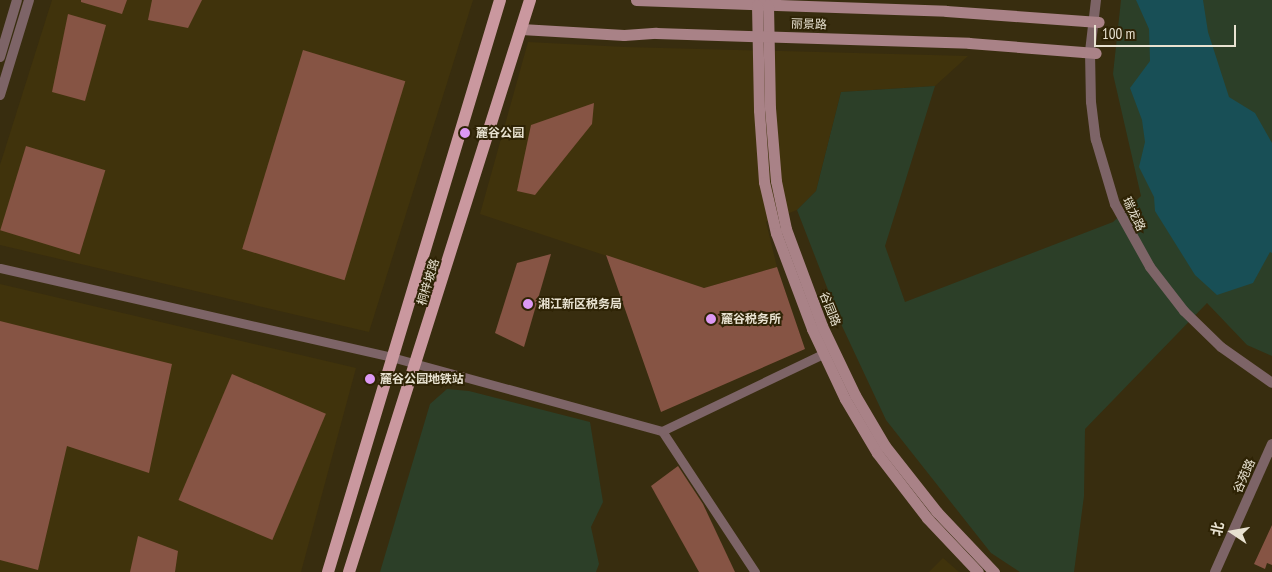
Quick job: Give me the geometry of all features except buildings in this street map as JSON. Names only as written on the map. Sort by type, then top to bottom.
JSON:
[{"type":"main road","name":"桐梓坡路","points":[[328,572],[394,358],[500,0]]},
{"type":"main road","name":"桐梓坡路","points":[[349,572],[530,0]]},
{"type":"main road","name":"丽景路","points":[[636,0],[946,11],[1095,22]]},
{"type":"main road","name":"谷园路","points":[[763,5],[761,147],[767,198],[790,272],[823,354],[845,399],[877,453],[927,518],[978,572]]},
{"type":"main road","name":"丽景路","points":[[522,29],[624,35],[656,33],[969,43],[1093,52]]},
{"type":"main road","name":"谷园路","points":[[763,36],[776,181],[786,229],[822,326],[855,395],[885,446],[937,512],[994,572]]},
{"type":"street","points":[[0,57],[17,0]]},
{"type":"street","points":[[0,95],[29,0]]},
{"type":"street","name":"瑞龙路","points":[[1096,0],[1091,102],[1096,140],[1115,204],[1131,236],[1150,267],[1184,311],[1221,348],[1272,382]]},
{"type":"street","name":"瑞龙路","points":[[1095,22],[1102,0]]},
{"type":"street","name":"瑞龙路","points":[[1093,52],[1102,138],[1110,173],[1135,232],[1172,289],[1196,316],[1246,360],[1272,376]]},
{"type":"street","points":[[0,268],[394,358],[662,432],[823,354]]},
{"type":"street","points":[[662,432],[755,572]]},
{"type":"street","name":"谷苑路","points":[[1215,572],[1272,444]]},
{"type":"street","name":"谷苑路","points":[[1222,572],[1272,459]]},
{"type":"shaded area","points":[[52,0],[473,0],[369,332],[0,245],[0,165]]},
{"type":"shaded area","points":[[528,42],[625,47],[968,56],[935,86],[841,92],[816,191],[797,210],[766,222],[777,267],[704,288],[480,214]]},
{"type":"shaded area","points":[[0,284],[356,368],[301,572],[0,572]]},
{"type":"shaded area","points":[[943,558],[959,572],[929,572]]},
{"type":"green space","points":[[1121,0],[1272,0],[1272,356],[1247,345],[1207,303],[1085,429],[1084,496],[1074,572],[1020,572],[991,553],[886,420],[842,326],[797,210],[816,191],[841,92],[935,86],[885,246],[905,302],[1113,222],[1141,196],[1113,74]]},
{"type":"green space","points":[[447,389],[469,391],[590,422],[603,502],[591,527],[599,564],[596,572],[380,572],[430,404]]},
{"type":"water","points":[[1136,0],[1203,0],[1208,32],[1229,97],[1255,113],[1272,143],[1272,253],[1270,252],[1253,283],[1217,295],[1195,275],[1155,211],[1154,197],[1139,167],[1145,142],[1142,120],[1130,88],[1150,61],[1149,29]]},
{"type":"place","name":"麓谷公园","points":[[465,133]]},
{"type":"place","name":"湘江新区税务局","points":[[528,304]]},
{"type":"place","name":"麓谷税务所","points":[[711,319]]},
{"type":"place","name":"麓谷公园地铁站","points":[[370,379]]}]
